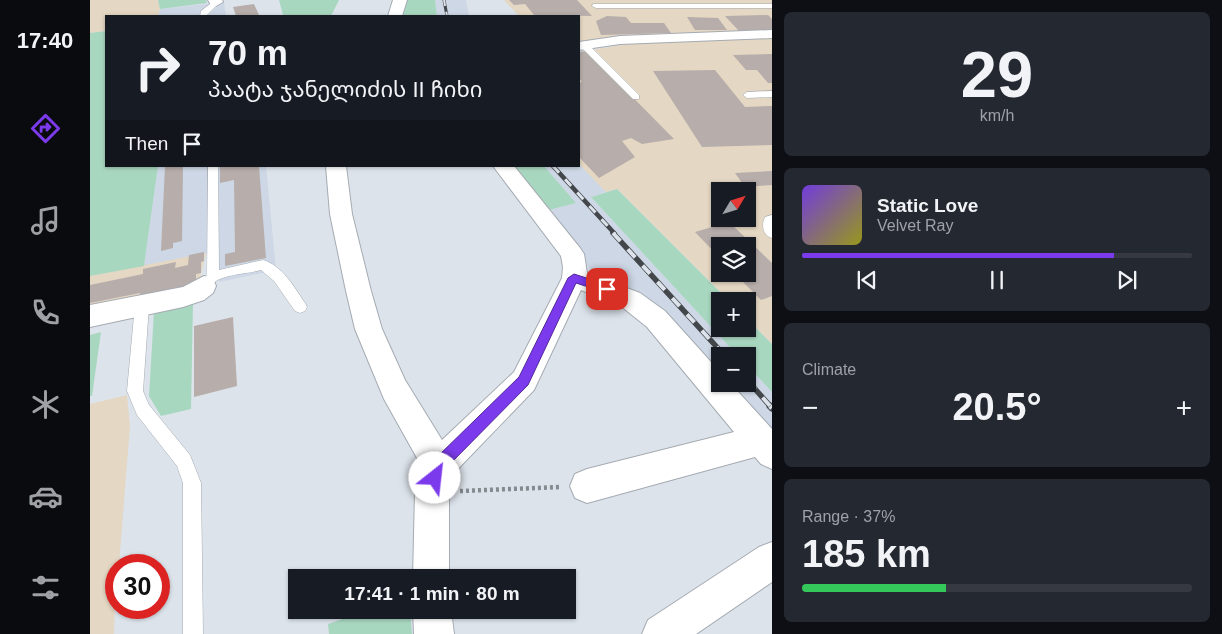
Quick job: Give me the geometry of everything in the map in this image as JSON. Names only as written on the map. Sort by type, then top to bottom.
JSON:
[{"type":"street","points":[[394,15],[400,0]]},
{"type":"street","points":[[582,46],[620,40],[772,34]]},
{"type":"street","points":[[336,167],[338,196],[354,274],[372,340],[435,478],[431,569]]},
{"type":"street","points":[[435,478],[524,381],[574,278],[575,267],[572,254],[541,212],[504,167]]},
{"type":"street","points":[[574,278],[607,289],[631,300],[656,319],[766,447],[587,486]]},
{"type":"street","points":[[90,316],[183,297],[194,293],[209,281]]},
{"type":"street","points":[[662,634],[772,560]]},
{"type":"street","points":[[433,619],[434,634]]},
{"type":"lane","points":[[203,15],[216,1]]},
{"type":"lane","points":[[596,6],[620,3],[682,3],[772,6]]},
{"type":"lane","points":[[582,46],[636,97]]},
{"type":"lane","points":[[747,95],[772,94]]},
{"type":"lane","points":[[209,281],[215,257],[213,167]]},
{"type":"lane","points":[[772,219],[769,220],[770,232],[772,234]]},
{"type":"lane","points":[[209,281],[263,265],[279,277],[300,307]]},
{"type":"lane","points":[[142,305],[135,391],[143,410],[184,461],[192,483],[193,634]]},
{"type":"path","points":[[435,478],[587,486]]},
{"type":"shaded area","points":[[90,0],[158,0],[160,9],[158,15],[105,15],[105,31],[90,33]]},
{"type":"shaded area","points":[[435,0],[466,0],[469,15],[437,15]]},
{"type":"shaded area","points":[[504,0],[772,0],[772,32],[623,37],[580,44],[580,15],[518,15]]},
{"type":"shaded area","points":[[224,2],[226,15],[158,15],[160,9]]},
{"type":"shaded area","points":[[772,38],[772,344],[756,328],[756,292],[720,292],[617,189],[606,192],[580,165],[580,52],[634,43]]},
{"type":"shaded area","points":[[580,165],[606,192],[591,197],[711,327],[711,337],[720,337],[730,347],[711,347],[711,372],[642,300],[591,271],[549,210],[576,203],[545,167],[580,167]]},
{"type":"shaded area","points":[[158,167],[266,167],[276,270],[219,282],[217,251],[144,266]]},
{"type":"shaded area","points":[[206,253],[198,287],[90,311],[90,276]]},
{"type":"shaded area","points":[[756,375],[772,392],[772,440],[730,392],[756,392]]},
{"type":"shaded area","points":[[127,395],[130,426],[120,554],[105,554],[105,619],[114,619],[114,634],[90,634],[90,404]]},
{"type":"green space","points":[[158,0],[206,0],[207,3],[160,9]]},
{"type":"green space","points":[[279,0],[339,0],[332,15],[283,15]]},
{"type":"green space","points":[[405,0],[435,0],[437,15],[401,15],[400,12]]},
{"type":"green space","points":[[105,31],[105,167],[158,167],[144,266],[90,276],[90,33]]},
{"type":"green space","points":[[514,167],[545,167],[576,203],[549,210]]},
{"type":"green space","points":[[617,189],[720,292],[711,292],[711,327],[591,197]]},
{"type":"green space","points":[[193,303],[191,409],[161,416],[149,396],[154,311]]},
{"type":"green space","points":[[756,328],[772,344],[772,392],[756,375],[756,347],[730,347],[720,337],[756,337]]},
{"type":"green space","points":[[101,332],[92,396],[90,396],[90,335]]},
{"type":"green space","points":[[343,619],[411,619],[412,634],[329,634],[328,624]]},
{"type":"building","points":[[509,0],[577,0],[592,16],[534,15],[525,4],[514,5]]},
{"type":"building","points":[[254,4],[259,15],[236,15],[233,7]]},
{"type":"building","points":[[768,15],[772,19],[772,30],[739,31],[725,16]]},
{"type":"building","points":[[607,16],[626,17],[631,23],[664,23],[671,33],[601,35],[596,21]]},
{"type":"building","points":[[687,17],[718,18],[727,30],[695,30]]},
{"type":"building","points":[[587,51],[674,139],[642,144],[631,138],[622,141],[635,157],[599,178],[580,158],[580,83],[582,82],[580,79],[580,52]]},
{"type":"building","points":[[772,54],[772,83],[768,83],[757,70],[746,70],[733,55]]},
{"type":"building","points":[[715,70],[745,107],[772,106],[772,145],[702,147],[653,71]]},
{"type":"building","points":[[165,167],[183,167],[182,241],[173,243],[173,248],[161,251]]},
{"type":"building","points":[[220,167],[259,167],[266,258],[225,266],[225,254],[235,252],[234,180],[220,183]]},
{"type":"building","points":[[772,171],[772,185],[756,186],[756,182],[741,182],[735,173]]},
{"type":"building","points":[[711,227],[735,228],[745,237],[711,237],[711,249],[695,232]]},
{"type":"building","points":[[756,248],[772,263],[772,296],[761,300],[756,295],[756,292],[753,292],[743,282],[756,282]]},
{"type":"building","points":[[204,252],[204,261],[201,262],[201,273],[196,274],[196,288],[139,300],[140,293],[90,303],[90,285],[143,274],[143,269],[176,262],[175,268],[188,265],[189,255]]},
{"type":"building","points":[[233,317],[237,386],[194,397],[194,326]]},
{"type":"railway","points":[[444,0],[447,15]]},
{"type":"railway","points":[[554,167],[615,234]]},
{"type":"railway","points":[[613,233],[717,347]]},
{"type":"railway","points":[[756,390],[771,407]]},
{"type":"route","points":[[435,478],[439,465],[524,381],[574,278],[607,289]]}]
